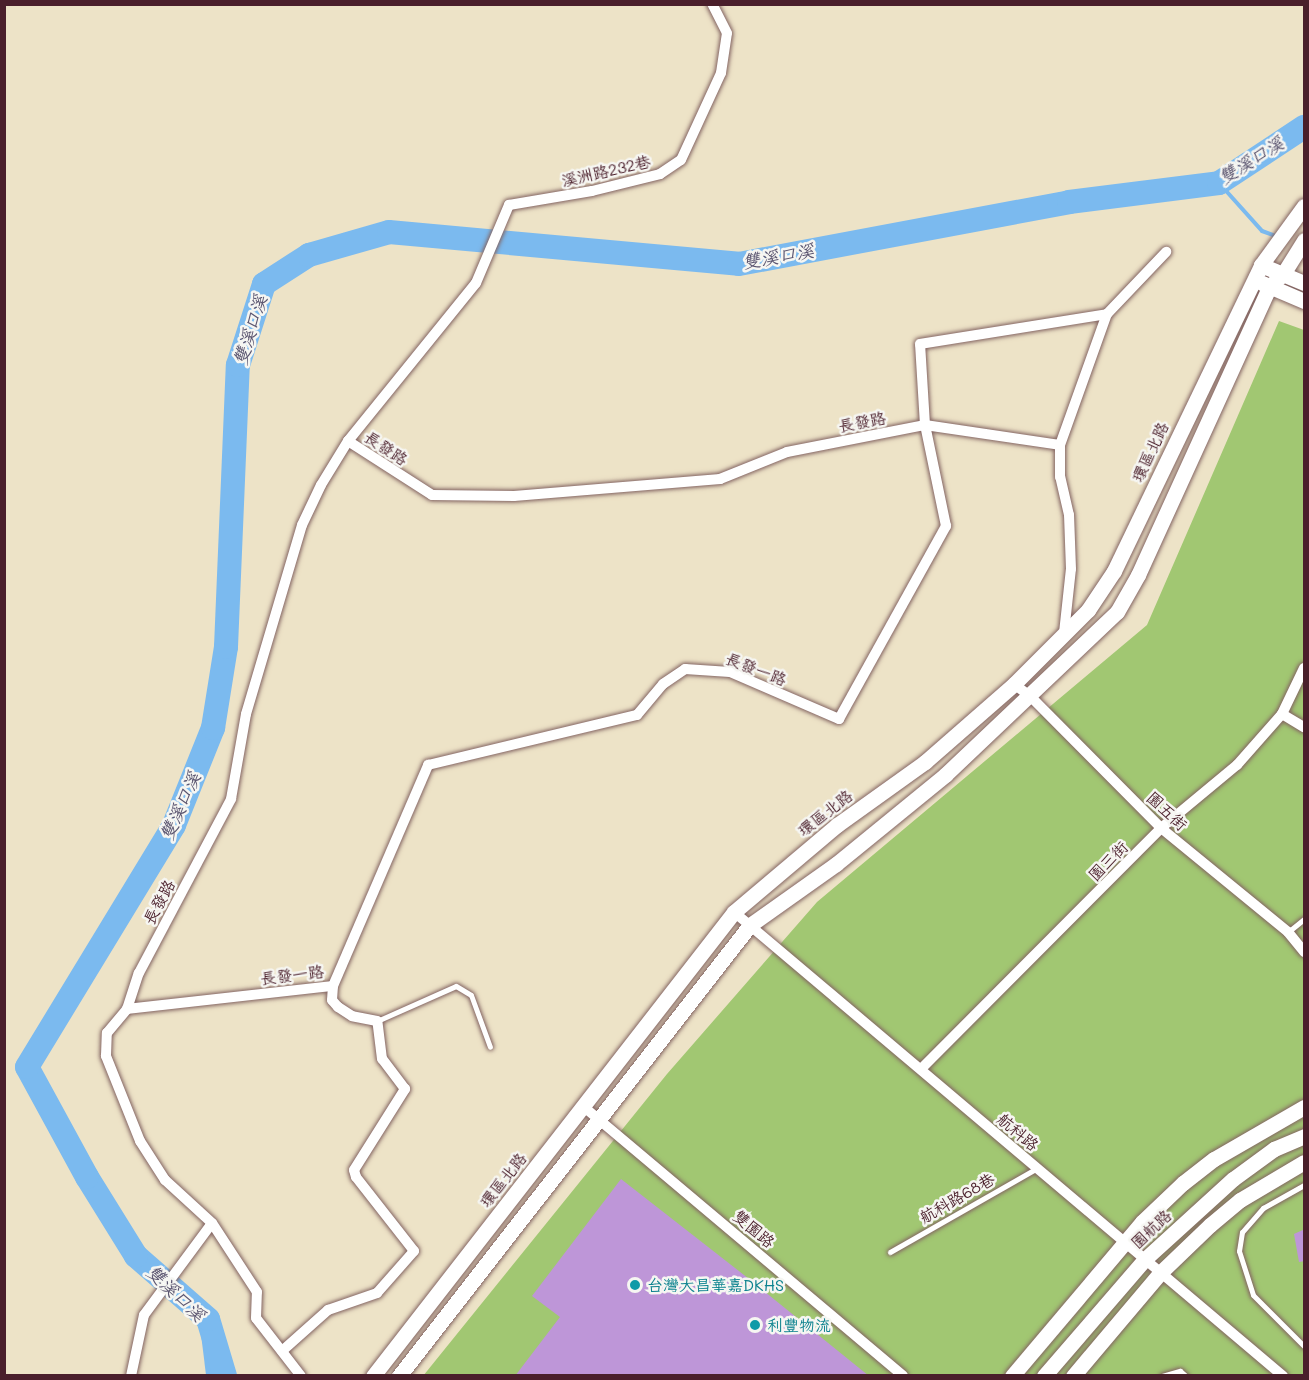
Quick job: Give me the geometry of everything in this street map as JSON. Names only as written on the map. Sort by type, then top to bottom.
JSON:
[{"type":"street","name":"溪洲路232巷","points":[[348,441],[476,284],[489,259],[509,205],[592,191],[674,168],[688,150],[721,73],[727,33],[712,4]]},
{"type":"street","name":"環區北路","points":[[373,1376],[734,912],[837,825],[924,762],[1014,684],[1088,610],[1114,571],[1258,272],[1305,206]]},
{"type":"street","points":[[399,1376],[750,925],[890,821],[1031,697],[1117,612],[1133,584],[1270,286],[1283,274],[1305,240]]},
{"type":"street","points":[[1064,633],[1071,569],[1069,515],[1060,477],[1060,445],[1107,314],[1166,252]]},
{"type":"street","points":[[1258,272],[1283,274],[1305,283]]},
{"type":"street","points":[[1258,272],[1270,286],[1305,301]]},
{"type":"street","name":"長發一路","points":[[127,1009],[333,986],[428,765],[637,716],[663,684],[685,669],[730,672],[839,720],[946,526],[925,424],[920,344],[1107,314]]},
{"type":"street","name":"長發路","points":[[302,1376],[256,1318],[257,1292],[212,1223],[165,1180],[140,1141],[106,1056],[106,1033],[127,1009],[139,972],[231,799],[246,714],[302,525],[348,441],[432,495],[514,496],[720,479],[787,452],[925,424],[1060,445]]},
{"type":"street","name":"園三街","points":[[921,1070],[1161,828],[1237,765],[1282,714],[1305,668]]},
{"type":"street","name":"園五街","points":[[1014,684],[1031,697],[1161,828],[1288,932],[1305,952]]},
{"type":"street","points":[[1282,714],[1305,727]]},
{"type":"street","name":"航科路","points":[[734,912],[1283,1376]]},
{"type":"street","points":[[282,1351],[328,1310],[377,1293],[414,1251],[356,1177],[354,1170],[405,1089],[382,1059],[377,1021],[352,1016],[338,1007],[332,1000],[333,986]]},
{"type":"street","name":"雙園路","points":[[584,1107],[903,1376]]},
{"type":"street","points":[[1012,1376],[1155,1208],[1214,1159],[1305,1107]]},
{"type":"street","name":"園航路","points":[[1044,1376],[1144,1258],[1233,1179],[1274,1149],[1305,1136]]},
{"type":"street","points":[[1073,1376],[1161,1272],[1240,1200],[1305,1162]]},
{"type":"street","points":[[131,1376],[144,1315],[212,1223]]},
{"type":"lane","points":[[1288,932],[1305,919]]},
{"type":"lane","points":[[377,1021],[456,986],[471,995],[490,1047]]},
{"type":"lane","name":"航科路68巷","points":[[890,1252],[1037,1168]]},
{"type":"lane","points":[[1305,1185],[1263,1208],[1242,1232],[1239,1251],[1253,1295],[1305,1346]]},
{"type":"lane","points":[[1162,1376],[1180,1371],[1186,1376]]},
{"type":"green space","points":[[1279,321],[1304,330],[1304,1375],[423,1376],[667,1074],[817,902],[1147,625]]},
{"type":"water","name":"雙溪口溪","points":[[200,1326],[218,1327],[230,1375],[206,1375]]},
{"type":"building","name":"台灣大昌華嘉DKHS","points":[[621,1179],[869,1376],[515,1376],[560,1317],[532,1296]]},
{"type":"building","points":[[1305,1229],[1305,1261],[1299,1262],[1294,1234]]},
{"type":"waterway","name":"雙溪口溪","points":[[225,1376],[208,1319],[136,1256],[87,1177],[27,1067],[174,825],[213,728],[226,647],[238,365],[264,284],[309,255],[389,232],[739,264],[1069,202],[1219,183],[1304,127]]},
{"type":"waterway","points":[[1219,183],[1262,231],[1276,236]]},
{"type":"place","name":"台灣大昌華嘉DKHS","points":[[635,1285]]},
{"type":"place","name":"利豐物流","points":[[755,1325]]}]
